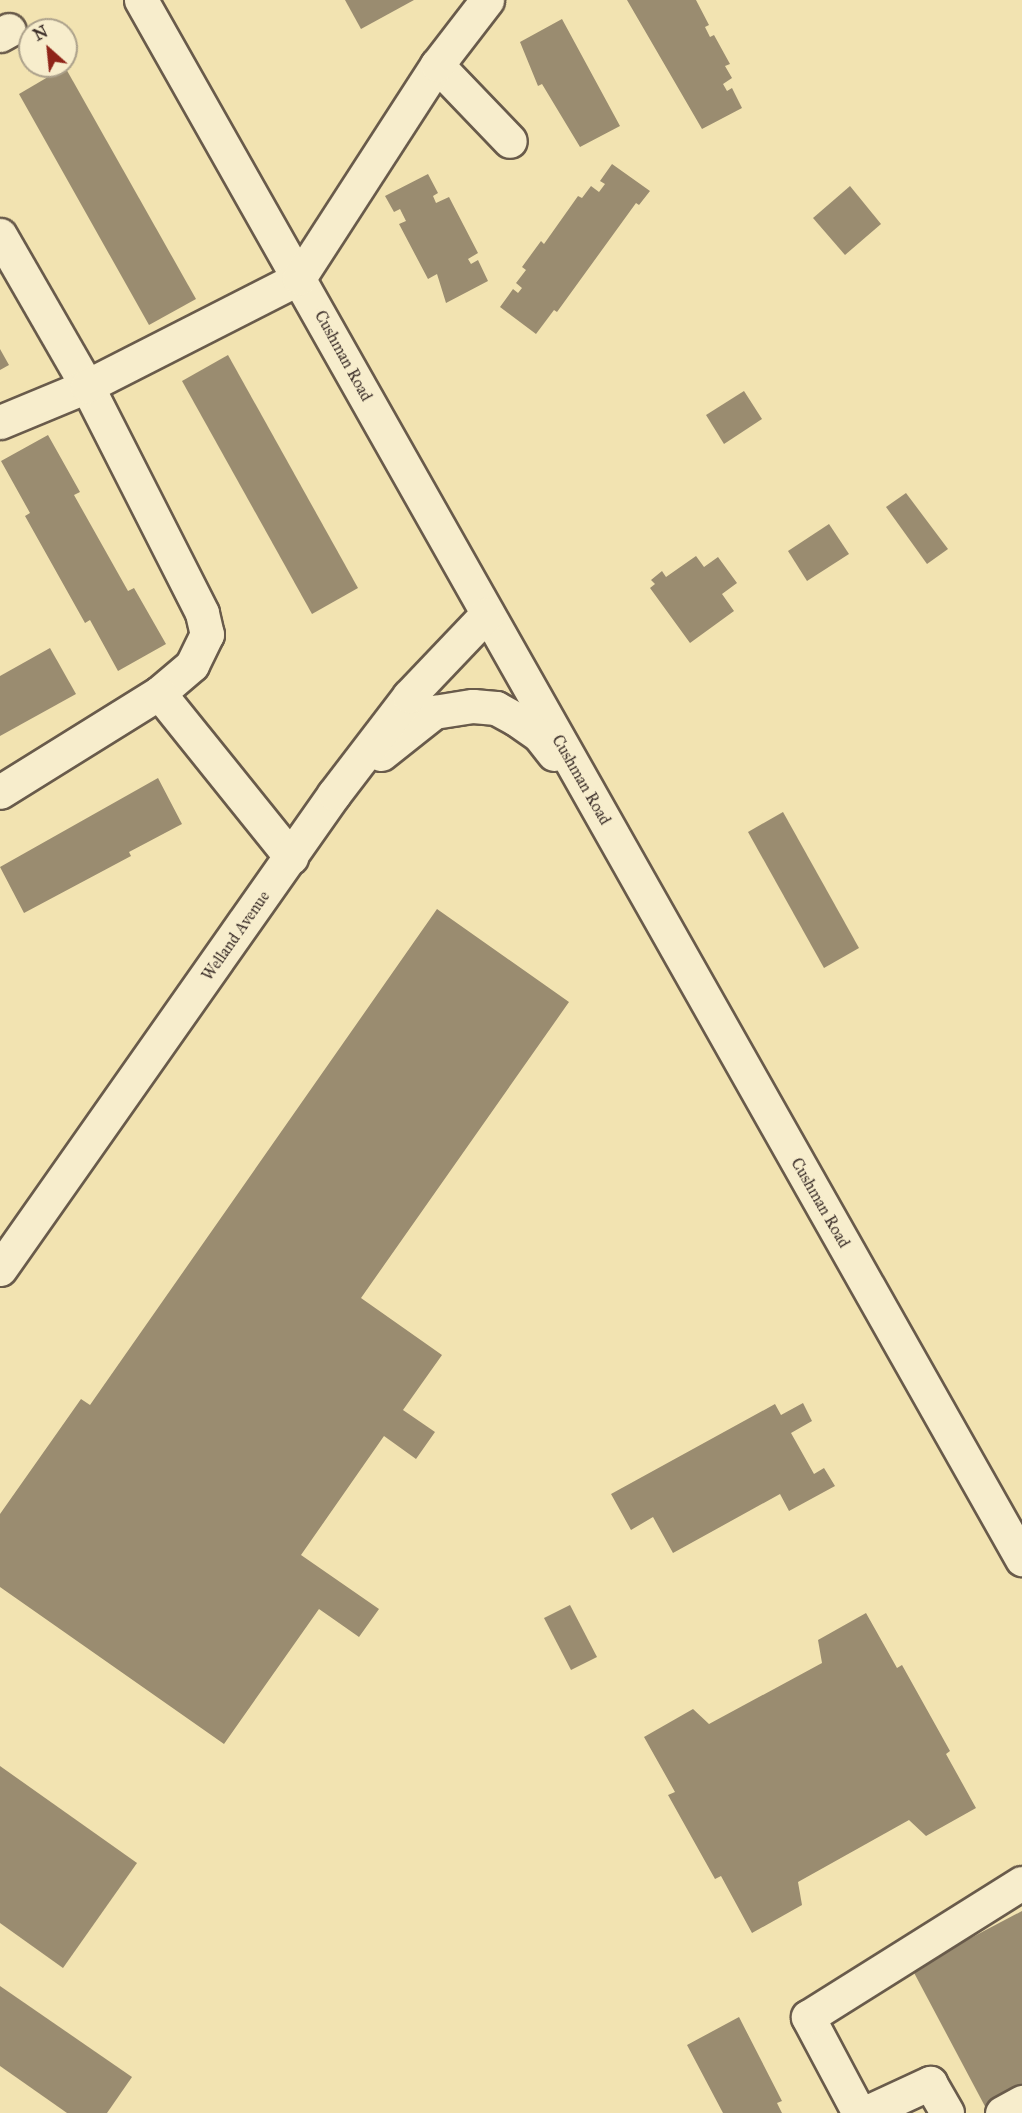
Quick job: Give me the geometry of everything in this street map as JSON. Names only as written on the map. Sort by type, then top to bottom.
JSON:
[{"type":"street","name":"Cushman Road","points":[[141,0],[1022,1559]]},
{"type":"street","points":[[0,422],[87,386],[299,278],[437,65],[487,0]]},
{"type":"street","points":[[437,65],[510,141]]},
{"type":"street","points":[[0,235],[87,386],[202,612],[207,634],[192,664],[159,693],[0,792]]},
{"type":"street","name":"Welland Avenue","points":[[0,1269],[334,794],[409,696],[487,614]]},
{"type":"street","points":[[159,693],[291,857]]},
{"type":"street","points":[[334,794],[434,712],[472,706],[496,708],[539,735],[595,805]]},
{"type":"street","points":[[859,2113],[808,2017],[1022,1883]]},
{"type":"street","points":[[865,2113],[930,2084],[947,2113]]},
{"type":"street","points":[[1002,2113],[1022,2102]]},
{"type":"building","points":[[345,0],[414,0],[361,29]]},
{"type":"building","points":[[627,0],[696,0],[709,25],[705,27],[710,37],[714,35],[730,64],[725,66],[732,78],[723,84],[727,91],[732,88],[742,108],[702,129]]},
{"type":"building","points":[[562,19],[620,126],[580,147],[542,84],[538,86],[520,42]]},
{"type":"building","points":[[46,78],[71,78],[196,299],[149,325],[19,94]]},
{"type":"building","points":[[612,164],[650,191],[639,205],[636,203],[557,312],[554,310],[536,334],[500,307],[513,289],[518,293],[522,288],[516,283],[526,270],[522,267],[541,241],[544,244],[578,196],[582,198],[591,186],[599,192],[605,184],[600,181]]},
{"type":"building","points":[[428,174],[438,193],[433,196],[436,203],[449,197],[478,253],[468,259],[471,264],[478,260],[488,281],[446,303],[437,274],[428,279],[399,224],[406,221],[400,209],[394,212],[385,196]]},
{"type":"building","points":[[850,186],[881,224],[845,255],[813,218]]},
{"type":"building","points":[[0,349],[9,365],[0,370]]},
{"type":"building","points":[[228,355],[358,588],[312,614],[182,381]]},
{"type":"building","points":[[744,391],[762,419],[724,444],[706,415]]},
{"type":"building","points":[[48,435],[80,492],[74,495],[128,591],[134,588],[166,644],[118,671],[90,620],[85,623],[25,516],[30,513],[1,461]]},
{"type":"building","points":[[906,493],[948,549],[927,564],[886,507]]},
{"type":"building","points":[[829,524],[849,554],[807,581],[788,551]]},
{"type":"building","points":[[696,556],[704,567],[718,557],[737,583],[722,594],[734,611],[690,643],[650,588],[655,584],[651,580],[662,571],[666,577]]},
{"type":"building","points":[[50,648],[76,694],[0,736],[0,676]]},
{"type":"building","points":[[158,778],[182,824],[129,852],[131,856],[24,913],[0,867]]},
{"type":"building","points":[[783,812],[859,948],[824,968],[748,832]]},
{"type":"building","points":[[437,909],[569,1002],[361,1298],[442,1355],[403,1410],[435,1432],[416,1459],[384,1436],[301,1555],[379,1609],[359,1637],[319,1609],[224,1744],[0,1587],[0,1514],[81,1399],[90,1405]]},
{"type":"building","points":[[803,1403],[812,1421],[791,1433],[814,1474],[824,1468],[835,1486],[789,1511],[780,1494],[673,1553],[653,1517],[631,1530],[611,1494],[775,1404],[781,1415]]},
{"type":"building","points":[[570,1605],[597,1657],[571,1670],[544,1618]]},
{"type":"building","points":[[866,1613],[897,1668],[902,1665],[950,1751],[946,1754],[976,1808],[926,1836],[909,1820],[798,1882],[802,1905],[752,1933],[721,1876],[715,1879],[668,1795],[675,1792],[644,1737],[693,1709],[709,1724],[822,1663],[818,1640]]},
{"type":"building","points":[[0,1766],[137,1863],[63,1968],[0,1923]]},
{"type":"building","points":[[1022,1911],[1022,2095],[988,2112],[912,1969]]},
{"type":"building","points":[[0,1986],[132,2077],[107,2113],[67,2113],[0,2066]]},
{"type":"building","points":[[739,2017],[782,2101],[777,2103],[782,2113],[723,2113],[687,2045]]}]
